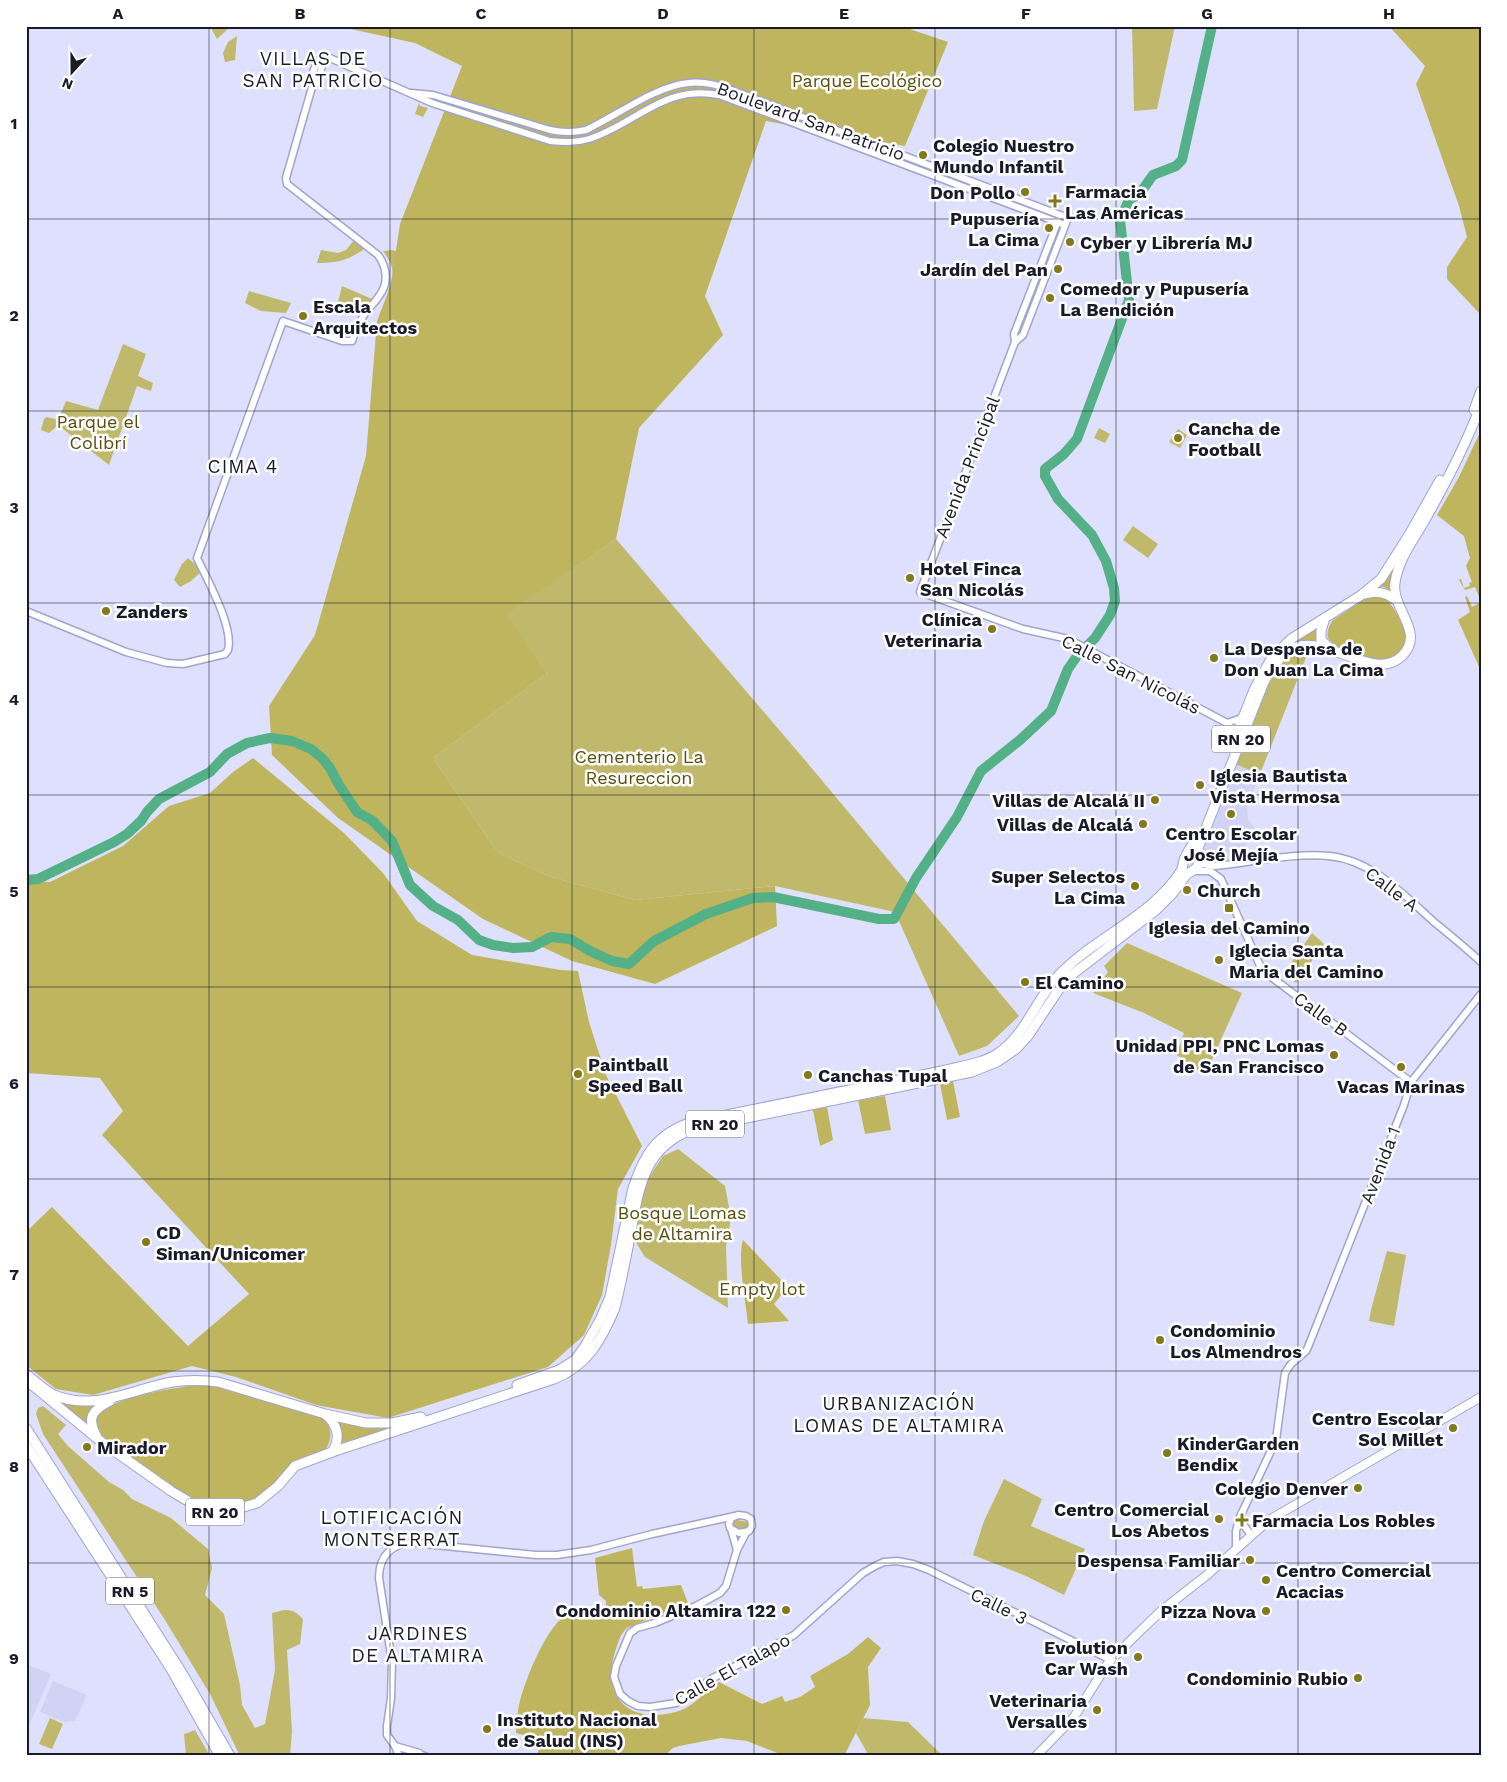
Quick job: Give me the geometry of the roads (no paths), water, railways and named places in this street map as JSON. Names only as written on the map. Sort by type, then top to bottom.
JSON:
[{"type":"highway","name":"RN 20","points":[[26,1374],[51,1393],[71,1400],[84,1401],[117,1397],[172,1382],[205,1380],[218,1382],[325,1414],[374,1424],[409,1420],[554,1373],[575,1360],[606,1308],[612,1288],[632,1188],[646,1156],[659,1140],[692,1122],[942,1071],[978,1062],[996,1054],[1020,1031],[1048,988],[1077,958],[1150,905],[1174,880],[1182,870],[1187,855],[1193,846],[1262,673],[1271,659],[1291,639],[1360,596],[1387,572],[1462,441],[1481,391]]},
{"type":"highway","name":"RN 20","points":[[26,1380],[99,1440],[187,1502],[214,1512],[237,1510],[257,1503],[283,1481],[295,1466],[554,1379],[582,1363],[593,1351],[615,1308],[639,1189],[644,1176],[657,1153],[673,1139],[693,1129],[714,1124],[972,1072],[997,1062],[1016,1049],[1028,1036],[1065,980],[1155,910],[1172,894],[1186,876],[1199,865],[1198,848],[1250,716],[1264,682],[1274,665],[1286,652],[1301,646],[1314,646],[1379,665],[1392,663],[1401,657],[1408,647],[1411,634],[1410,627],[1397,601],[1394,589],[1397,573],[1404,556],[1463,448],[1481,405]]},
{"type":"highway","points":[[1426,505],[1428,508],[1427,517]]},
{"type":"highway","points":[[1360,596],[1369,592],[1379,592],[1389,595],[1397,601]]},
{"type":"highway","points":[[1325,618],[1321,631],[1321,640],[1337,652]]},
{"type":"highway","points":[[1187,855],[1194,854],[1199,858]]},
{"type":"highway","points":[[1183,864],[1188,870],[1194,871]]},
{"type":"highway","points":[[99,1440],[92,1426],[93,1415],[101,1405],[117,1397]]},
{"type":"highway","points":[[325,1414],[331,1420],[337,1432],[337,1440],[332,1452]]},
{"type":"highway","name":"RN 5","points":[[27,1428],[177,1665],[230,1756]]},
{"type":"highway","name":"RN 5","points":[[26,1445],[166,1661],[220,1756]]},
{"type":"highway","points":[[26,1455],[46,1476]]},
{"type":"main road","points":[[1036,1756],[1074,1717],[1111,1660],[1161,1611],[1209,1574],[1269,1520],[1481,1397]]},
{"type":"street","name":"Boulevard San Patricio","points":[[26,611],[126,652],[167,663],[192,663],[225,654],[228,650],[229,635],[214,593],[197,558],[283,321],[342,340],[352,341],[364,314],[380,296],[384,286],[385,265],[378,255],[287,184],[286,178],[312,87],[316,84],[323,64],[323,55],[432,103],[550,141],[566,142],[589,139],[646,109],[684,94],[696,92],[718,95],[1065,226]]},
{"type":"street","name":"Boulevard San Patricio","points":[[411,93],[433,95],[563,132],[586,130],[664,89],[687,83],[709,83],[1068,218]]},
{"type":"street","points":[[640,101],[646,109]]},
{"type":"street","name":"Avenida Principal","points":[[920,592],[1015,342],[1014,334],[1060,215]]},
{"type":"street","name":"Avenida Principal","points":[[1015,342],[1023,335],[1068,218]]},
{"type":"street","name":"Calle San Nicolás","points":[[920,592],[1023,629],[1062,637],[1079,644],[1228,723]]},
{"type":"street","points":[[1236,737],[1228,723],[1239,720],[1244,716]]},
{"type":"street","name":"Calle A","points":[[1199,858],[1209,866],[1300,856],[1334,856],[1353,862],[1372,871],[1396,888],[1481,962]]},
{"type":"street","points":[[1221,879],[1220,873],[1224,865]]},
{"type":"street","points":[[1194,871],[1210,871],[1221,879]]},
{"type":"street","name":"Calle B","points":[[1221,879],[1262,970],[1411,1082]]},
{"type":"street","name":"Avenida 1","points":[[1239,1519],[1276,1440],[1285,1373],[1291,1364],[1306,1351],[1411,1082],[1481,994]]},
{"type":"street","points":[[735,1516],[731,1518],[730,1528],[738,1550]]},
{"type":"street","points":[[399,1756],[387,1735],[386,1726],[391,1698],[392,1662],[379,1578],[380,1566],[390,1550],[399,1544],[408,1542],[536,1555],[557,1555],[591,1550],[652,1534],[735,1516],[746,1516],[751,1519],[751,1528],[746,1532],[735,1532],[730,1528],[708,1522]]},
{"type":"street","points":[[1239,1519],[1251,1535]]},
{"type":"street","points":[[1236,1549],[1236,1531],[1239,1519]]},
{"type":"street","name":"Calle El Talapo","points":[[746,1532],[726,1586],[720,1593],[696,1606],[655,1623],[637,1628],[630,1633],[616,1666],[614,1677],[620,1694],[628,1701],[638,1706],[650,1707],[676,1703],[684,1699],[713,1678],[794,1635],[863,1572],[884,1562]]},
{"type":"street","name":"Calle 3","points":[[884,1562],[904,1562],[929,1570],[1111,1660]]},
{"type":"street","points":[[395,1746],[422,1754]]},
{"type":"street","points":[[409,1756],[422,1754]]},
{"type":"waterway","points":[[26,880],[38,879],[114,842],[127,834],[141,821],[159,799],[210,772],[227,754],[247,743],[270,738],[292,741],[311,749],[323,759],[357,812],[373,821],[392,841],[410,885],[433,906],[458,920],[479,940],[493,945],[513,948],[532,947],[551,937],[570,939],[612,961],[629,964],[654,941],[706,914],[753,898],[773,897],[879,919],[894,919],[916,878],[957,817],[981,771],[1020,740],[1051,711],[1068,669],[1077,656],[1095,638],[1110,615],[1115,601],[1114,588],[1106,561],[1092,535],[1058,499],[1045,476],[1045,469],[1064,454],[1077,439],[1129,300],[1120,220],[1129,200],[1141,192],[1153,175],[1176,166],[1182,160],[1212,26]]},
{"type":"place","name":"Colegio Nuestro Mundo Infantil","points":[[923,155]]},
{"type":"place","name":"Don Pollo","points":[[1025,192]]},
{"type":"place","name":"Farmacia Las Américas","points":[[1055,201]]},
{"type":"place","name":"Pupusería La Cima","points":[[1049,228]]},
{"type":"place","name":"Cyber y Librería MJ","points":[[1070,242]]},
{"type":"place","name":"Jardín del Pan","points":[[1058,269]]},
{"type":"place","name":"Comedor y Pupusería La Bendición","points":[[1050,298]]},
{"type":"place","name":"Escala Arquitectos","points":[[303,316]]},
{"type":"place","name":"Cancha de Football","points":[[1178,438]]},
{"type":"place","name":"Hotel Finca San Nicolás","points":[[910,578]]},
{"type":"place","name":"Zanders","points":[[106,611]]},
{"type":"place","name":"Clínica Veterinaria","points":[[992,629]]},
{"type":"place","name":"La Despensa de Don Juan La Cima","points":[[1214,658]]},
{"type":"place","name":"Iglesia Bautista Vista Hermosa","points":[[1200,785]]},
{"type":"place","name":"Villas de Alcalá II","points":[[1155,800]]},
{"type":"place","name":"Centro Escolar José Mejía","points":[[1231,814]]},
{"type":"place","name":"Villas de Alcalá","points":[[1143,824]]},
{"type":"place","name":"Super Selectos La Cima","points":[[1135,886]]},
{"type":"place","name":"Church","points":[[1187,890]]},
{"type":"place","name":"Iglesia del Camino","points":[[1229,908]]},
{"type":"place","name":"Iglecia Santa Maria del Camino","points":[[1219,960]]},
{"type":"place","name":"El Camino","points":[[1025,982]]},
{"type":"place","name":"Unidad PPI, PNC Lomas de San Francisco","points":[[1334,1055]]},
{"type":"place","name":"Vacas Marinas","points":[[1401,1067]]},
{"type":"place","name":"Paintball Speed Ball","points":[[578,1074]]},
{"type":"place","name":"Canchas Tupal","points":[[808,1075]]},
{"type":"place","name":"CD Siman/Unicomer","points":[[146,1242]]},
{"type":"place","name":"Condominio Los Almendros","points":[[1160,1340]]},
{"type":"place","name":"Centro Escolar Sol Millet","points":[[1453,1428]]},
{"type":"place","name":"Mirador","points":[[87,1447]]},
{"type":"place","name":"KinderGarden Bendix","points":[[1167,1453]]},
{"type":"place","name":"Colegio Denver","points":[[1358,1488]]},
{"type":"place","name":"Centro Comercial Los Abetos","points":[[1219,1519]]},
{"type":"place","name":"Farmacia Los Robles","points":[[1242,1520]]},
{"type":"place","name":"Despensa Familiar","points":[[1250,1560]]},
{"type":"place","name":"Centro Comercial Acacias","points":[[1266,1580]]},
{"type":"place","name":"Condominio Altamira 122","points":[[786,1610]]},
{"type":"place","name":"Pizza Nova","points":[[1266,1611]]},
{"type":"place","name":"Evolution Car Wash","points":[[1138,1657]]},
{"type":"place","name":"Condominio Rubio","points":[[1358,1678]]},
{"type":"place","name":"Veterinaria Versalles","points":[[1097,1710]]},
{"type":"place","name":"Instituto Nacional de Salud (INS)","points":[[487,1729]]},
{"type":"district","name":"VILLAS DE SAN PATRICIO","points":[[313,69]]},
{"type":"district","name":"CIMA 4","points":[[243,466]]},
{"type":"district","name":"URBANIZACIÓN LOMAS DE ALTAMIRA","points":[[899,1414]]},
{"type":"district","name":"LOTIFICACIÓN MONTSERRAT","points":[[392,1528]]},
{"type":"district","name":"JARDINES DE ALTAMIRA","points":[[418,1644]]},
{"type":"park label","name":"Parque Ecológico","points":[[867,80]]},
{"type":"park label","name":"Parque el Colibrí","points":[[98,431]]},
{"type":"park label","name":"Cementerio La Resureccion","points":[[639,766]]},
{"type":"park label","name":"Bosque Lomas de Altamira","points":[[682,1222]]},
{"type":"park label","name":"Empty lot","points":[[762,1288]]}]
